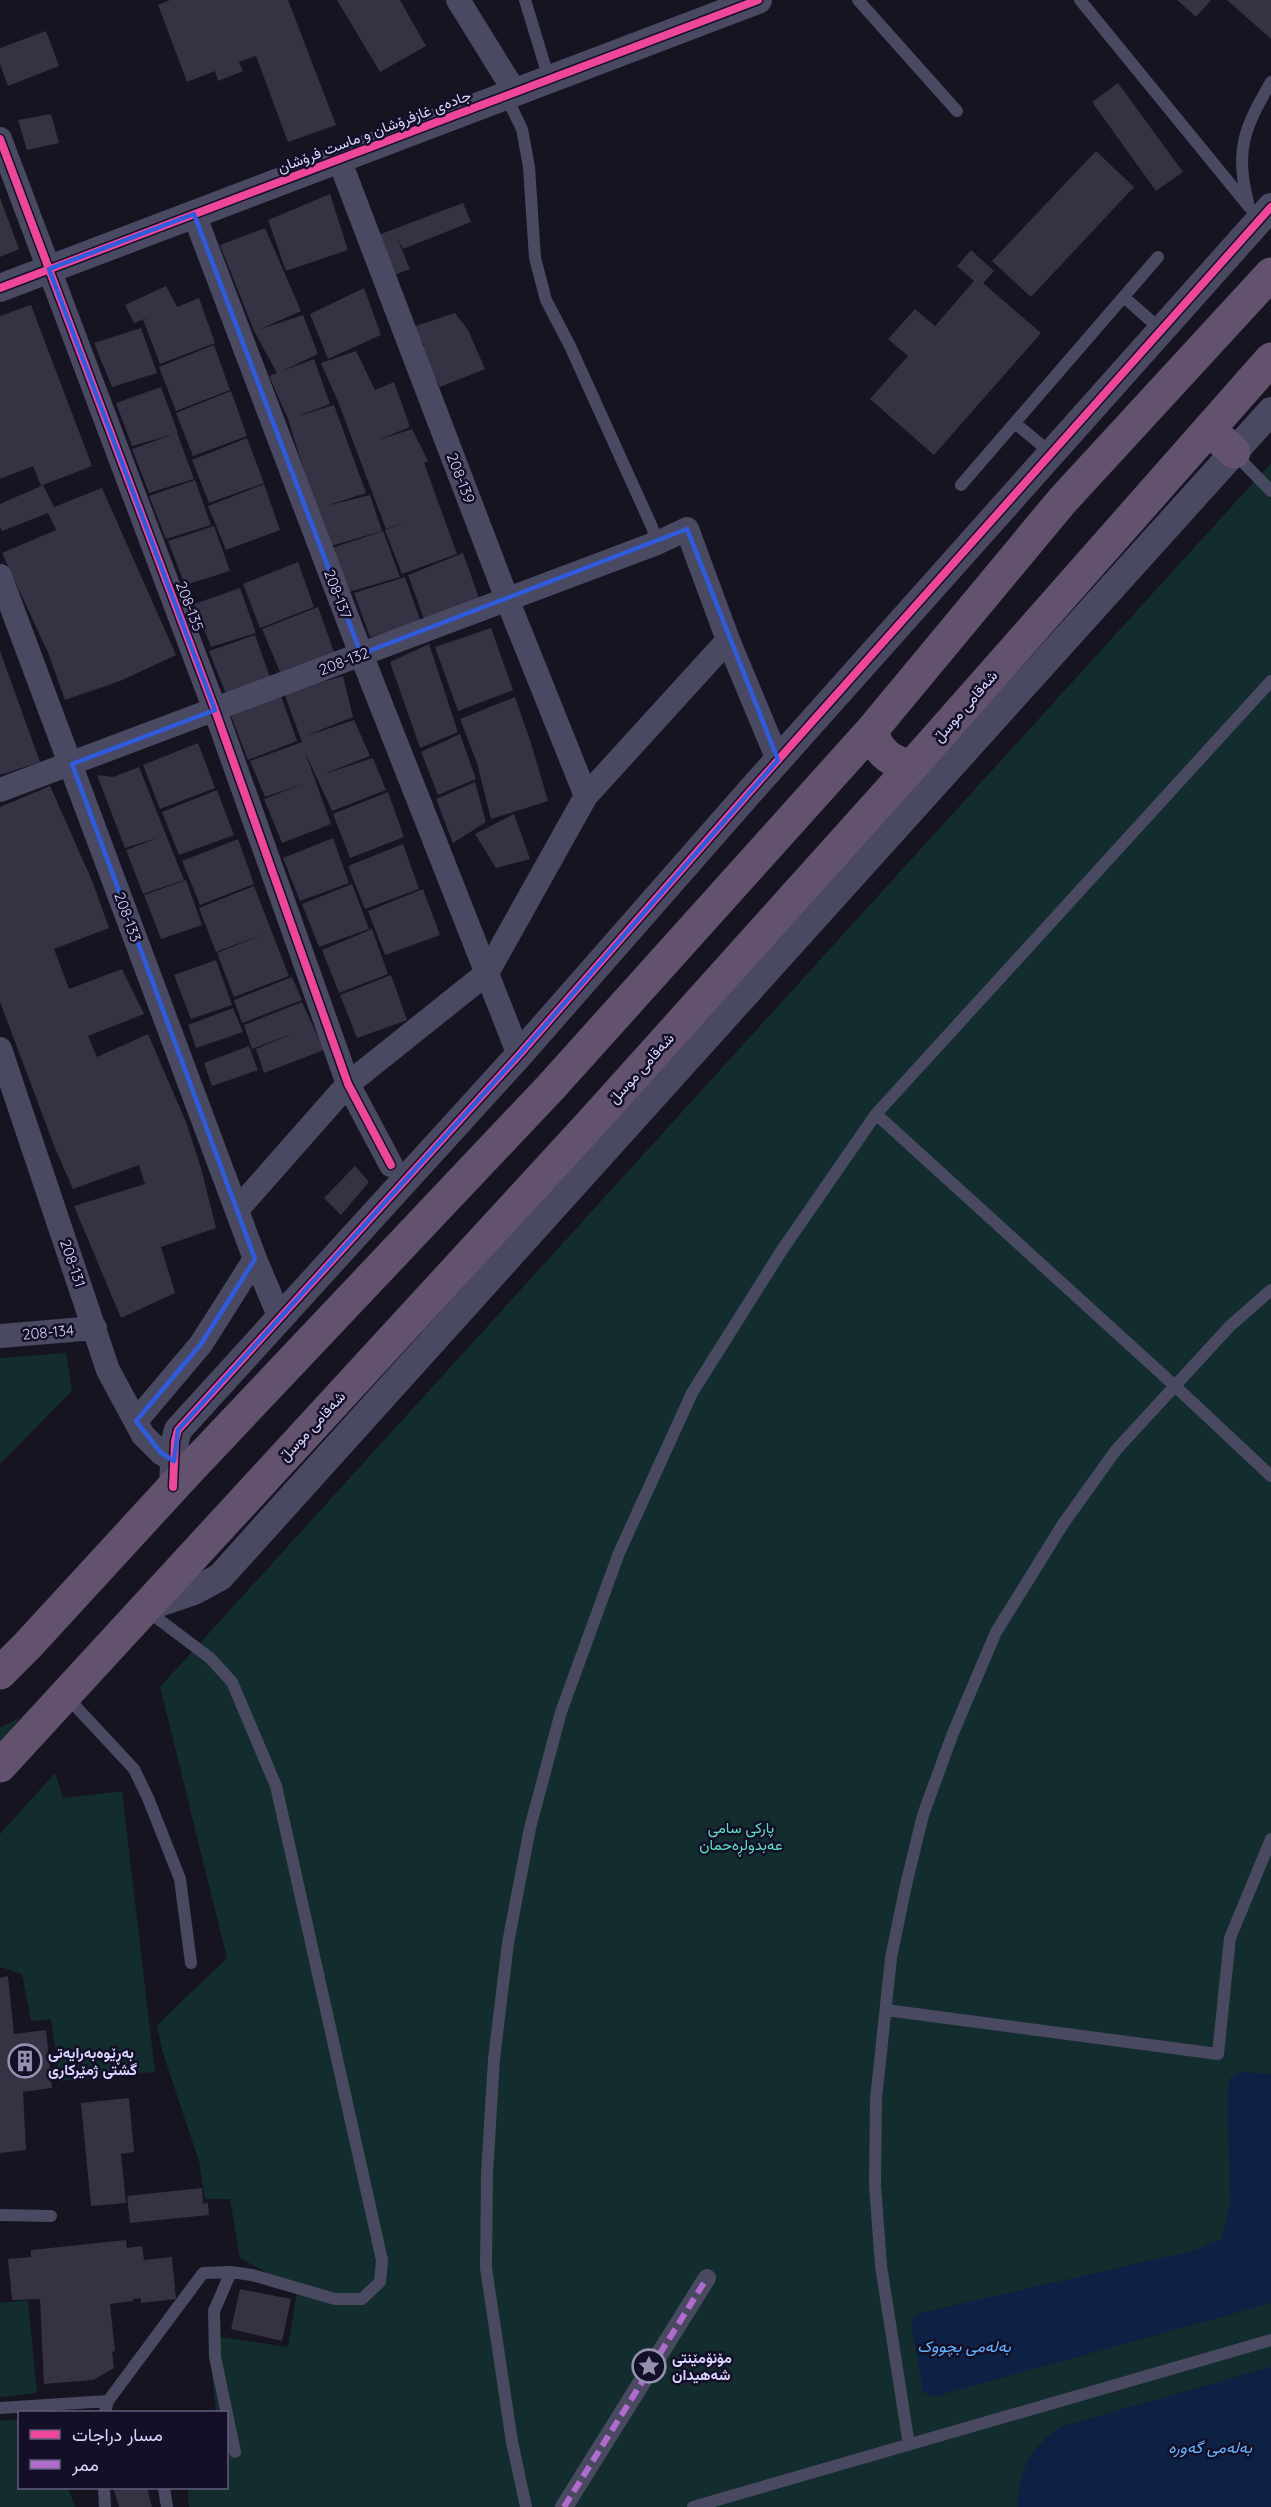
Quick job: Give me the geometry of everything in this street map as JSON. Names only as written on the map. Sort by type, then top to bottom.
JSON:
[{"type":"highway","points":[[0,1673],[28,1645],[173,1474],[551,1087],[872,730],[1062,501],[1271,274]]},
{"type":"highway","name":"شەقامی موسڵ","points":[[0,1766],[594,1120],[850,836],[1271,359]]},
{"type":"highway","points":[[1209,429],[1234,452]]},
{"type":"highway","points":[[872,730],[879,748],[885,755],[893,761],[912,766]]},
{"type":"highway","points":[[809,801],[826,802],[841,811],[846,818],[850,836]]},
{"type":"highway","points":[[0,1664],[28,1645]]},
{"type":"street","points":[[458,0],[510,94]]},
{"type":"street","name":"جاده‌ی غازفرۆشان و ماست فرۆشان","points":[[0,288],[758,0]]},
{"type":"street","name":"208-135","points":[[0,139],[215,710],[348,1084],[391,1166]]},
{"type":"street","name":"208-139","points":[[339,159],[507,599],[586,796]]},
{"type":"street","name":"208-137","points":[[194,214],[361,654],[519,1055]]},
{"type":"street","points":[[173,1474],[178,1430],[519,1055],[1160,329],[1255,216]]},
{"type":"street","points":[[144,1608],[194,1591],[220,1577],[1271,411]]},
{"type":"street","name":"208-132","points":[[0,790],[657,543],[687,529],[728,639]]},
{"type":"street","name":"208-133","points":[[0,576],[255,1259],[280,1318]]},
{"type":"street","points":[[237,1210],[348,1084],[487,973],[586,796],[728,639],[778,759]]},
{"type":"street","name":"208-131","points":[[0,1049],[108,1370],[142,1435],[161,1453],[173,1474]]},
{"type":"street","points":[[136,1421],[201,1344],[255,1259]]},
{"type":"street","name":"208-134","points":[[0,1336],[95,1328]]},
{"type":"street","points":[[564,2507],[707,2278]]},
{"type":"lane","points":[[525,0],[549,79]]},
{"type":"lane","points":[[858,0],[957,111]]},
{"type":"lane","points":[[1080,0],[1255,216]]},
{"type":"lane","points":[[1255,216],[1242,180],[1242,151],[1249,121],[1271,82]]},
{"type":"lane","points":[[510,94],[522,129],[529,167],[535,258],[546,300],[570,346],[652,527],[657,543]]},
{"type":"lane","points":[[961,485],[1158,257]]},
{"type":"lane","points":[[1124,297],[1160,329]]},
{"type":"lane","points":[[1015,423],[1051,453]]},
{"type":"lane","points":[[1234,452],[1271,491]]},
{"type":"lane","points":[[526,2507],[512,2442],[486,2268],[487,2185],[494,2060],[508,1943],[530,1828],[561,1712],[619,1553],[692,1393],[782,1250],[876,1114],[1271,681]]},
{"type":"lane","points":[[876,1114],[1271,1476]]},
{"type":"lane","points":[[909,2445],[886,2310],[875,2185],[876,2098],[893,1947],[923,1815],[953,1733],[996,1632],[1063,1524],[1116,1450],[1230,1326],[1271,1290]]},
{"type":"lane","points":[[0,2408],[107,2407],[203,2273],[231,2272],[252,2275],[336,2299],[362,2299],[380,2282],[382,2260],[276,1786],[232,1682],[210,1658],[144,1608]]},
{"type":"lane","points":[[65,1696],[134,1769],[148,1798],[180,1879],[191,1963]]},
{"type":"lane","points":[[886,2010],[1218,2054],[1230,1938],[1271,1839]]},
{"type":"lane","points":[[0,2215],[51,2216]]},
{"type":"lane","points":[[226,2411],[215,2357],[214,2311],[231,2272]]},
{"type":"lane","points":[[693,2507],[1271,2340]]},
{"type":"lane","points":[[228,2419],[235,2452]]},
{"type":"lane","points":[[104,2489],[105,2507]]},
{"type":"lane","points":[[164,2489],[167,2507]]},
{"type":"highlighted area","points":[[194,214],[361,654],[687,529],[778,760],[519,1055],[178,1430],[174,1461],[161,1453],[136,1421],[201,1344],[255,1259],[72,764],[215,710],[49,269]]},
{"type":"green space","name":"پارکی سامی عەبدولڕەحمان","points":[[1271,463],[1271,2507],[189,2507],[188,2489],[228,2489],[228,2411],[216,2411],[212,2376],[220,2337],[288,2347],[297,2290],[240,2258],[230,2199],[205,2199],[199,2161],[162,2050],[157,2025],[227,1958],[160,1687]]},
{"type":"green space","points":[[66,1353],[72,1391],[0,1464],[0,1358]]},
{"type":"green space","points":[[20,1717],[0,1747],[0,1728]]},
{"type":"green space","points":[[55,1773],[63,1798],[122,1791],[155,2072],[60,2081],[51,2019],[31,2021],[22,1974],[0,1967],[0,1834]]},
{"type":"green space","points":[[28,2300],[37,2393],[0,2397],[0,2303]]},
{"type":"green space","points":[[18,2419],[18,2489],[68,2489],[75,2507],[0,2507],[0,2421]]},
{"type":"water","name":"بەلەمی بچووک","points":[[1241,2072],[1271,2074],[1271,2303],[933,2397],[923,2392],[912,2327],[914,2318],[921,2313],[1196,2250],[1221,2239],[1230,2207],[1228,2089],[1230,2078]]},
{"type":"water","name":"بەلەمی گەورە","points":[[1271,2367],[1271,2507],[1018,2507],[1020,2482],[1029,2460],[1043,2441],[1063,2426]]},
{"type":"building","points":[[170,0],[288,0],[336,125],[288,142],[256,56],[239,62],[243,71],[218,81],[215,71],[187,82],[158,5]]},
{"type":"building","points":[[337,0],[400,0],[426,46],[380,72]]},
{"type":"building","points":[[1177,0],[1211,0],[1196,17]]},
{"type":"building","points":[[1227,0],[1271,0],[1271,39]]},
{"type":"building","points":[[46,31],[59,66],[8,86],[0,64],[0,48]]},
{"type":"building","points":[[1118,83],[1183,172],[1156,191],[1092,102]]},
{"type":"building","points":[[51,114],[59,143],[27,150],[18,120]]},
{"type":"building","points":[[1096,151],[1134,187],[1031,297],[992,261]]},
{"type":"building","points":[[330,194],[348,250],[286,271],[268,220]]},
{"type":"building","points":[[0,198],[19,249],[0,257]]},
{"type":"building","points":[[463,203],[471,222],[403,249],[396,236],[410,269],[389,277],[373,237]]},
{"type":"building","points":[[265,228],[301,311],[258,330],[303,315],[318,354],[282,371],[314,359],[330,404],[295,417],[334,405],[366,493],[326,506],[370,495],[382,531],[331,546],[316,509],[288,419],[269,376],[277,373],[254,331],[220,245]]},
{"type":"building","points":[[971,250],[994,271],[983,283],[1041,333],[934,455],[870,399],[908,356],[888,339],[915,309],[935,326],[974,281],[957,266]]},
{"type":"building","points":[[166,286],[177,307],[199,298],[215,343],[160,364],[143,320],[152,316],[134,323],[125,305]]},
{"type":"building","points":[[364,288],[381,335],[328,359],[310,314]]},
{"type":"building","points":[[31,305],[92,466],[43,485],[54,507],[102,488],[176,655],[120,681],[65,700],[49,655],[2,553],[56,530],[48,513],[2,531],[0,527],[0,504],[41,486],[33,466],[0,479],[0,316]]},
{"type":"building","points":[[455,313],[468,330],[485,369],[440,387],[420,348],[424,346],[413,327]]},
{"type":"building","points":[[141,328],[157,373],[112,387],[94,343]]},
{"type":"building","points":[[214,345],[230,390],[176,411],[159,367]]},
{"type":"building","points":[[356,351],[375,390],[394,382],[410,427],[375,441],[412,429],[428,461],[424,463],[457,554],[402,574],[385,530],[409,521],[386,529],[339,404],[321,363]]},
{"type":"building","points":[[161,387],[178,433],[132,446],[116,403]]},
{"type":"building","points":[[231,391],[247,436],[193,456],[176,413]]},
{"type":"building","points":[[177,433],[194,479],[149,493],[132,449]]},
{"type":"building","points":[[247,438],[264,483],[209,503],[192,460]]},
{"type":"building","points":[[195,480],[211,525],[166,539],[149,496]]},
{"type":"building","points":[[264,484],[280,530],[226,550],[208,506]]},
{"type":"building","points":[[214,526],[230,571],[185,585],[168,541]]},
{"type":"building","points":[[383,531],[400,577],[349,592],[332,548]]},
{"type":"building","points":[[463,553],[479,598],[424,619],[408,575]]},
{"type":"building","points":[[298,562],[314,607],[260,628],[243,584]]},
{"type":"building","points":[[405,577],[421,622],[370,637],[354,593]]},
{"type":"building","points":[[240,588],[256,633],[211,647],[194,604]]},
{"type":"building","points":[[318,607],[334,652],[280,672],[262,629]]},
{"type":"building","points":[[491,628],[513,690],[458,711],[435,647]]},
{"type":"building","points":[[255,635],[271,680],[226,694],[209,651]]},
{"type":"building","points":[[429,644],[458,732],[420,748],[390,662]]},
{"type":"building","points":[[0,651],[40,762],[0,775]]},
{"type":"building","points":[[343,676],[353,717],[303,737],[354,720],[370,756],[321,775],[373,758],[386,790],[332,811],[305,752],[331,824],[282,843],[264,799],[308,782],[265,797],[250,761],[302,742],[284,693]]},
{"type":"building","points":[[281,696],[297,741],[248,760],[231,716]]},
{"type":"building","points":[[515,697],[548,801],[491,819],[477,763],[460,719]]},
{"type":"building","points":[[460,734],[476,779],[438,795],[421,752]]},
{"type":"building","points":[[198,743],[215,788],[160,809],[143,765]]},
{"type":"building","points":[[139,767],[184,880],[143,894],[126,850],[157,838],[125,848],[97,775],[113,777]]},
{"type":"building","points":[[475,782],[486,822],[453,843],[436,799]]},
{"type":"building","points":[[50,786],[93,883],[109,928],[54,949],[69,989],[122,969],[144,1014],[88,1036],[97,1057],[148,1034],[186,1122],[201,1168],[216,1228],[161,1247],[175,1293],[121,1318],[74,1206],[145,1184],[139,1165],[73,1189],[55,1148],[0,1002],[0,807]]},
{"type":"building","points":[[217,790],[234,835],[179,855],[162,812]]},
{"type":"building","points":[[388,792],[404,837],[350,858],[333,814]]},
{"type":"building","points":[[514,814],[530,859],[496,868],[475,834]]},
{"type":"building","points":[[333,838],[349,883],[300,901],[283,858]]},
{"type":"building","points":[[238,839],[254,884],[200,905],[182,861]]},
{"type":"building","points":[[403,844],[419,889],[365,909],[348,866]]},
{"type":"building","points":[[186,880],[202,925],[161,939],[144,895]]},
{"type":"building","points":[[352,884],[369,929],[319,947],[302,904]]},
{"type":"building","points":[[254,886],[289,976],[234,997],[217,953],[264,934],[216,952],[199,908]]},
{"type":"building","points":[[423,889],[440,935],[385,955],[368,911]]},
{"type":"building","points":[[372,929],[388,974],[339,993],[322,950]]},
{"type":"building","points":[[216,960],[232,1005],[191,1019],[174,975]]},
{"type":"building","points":[[391,975],[407,1020],[357,1038],[340,995]]},
{"type":"building","points":[[292,977],[302,1000],[242,1023],[234,1000]]},
{"type":"building","points":[[302,1002],[324,1050],[264,1073],[256,1049],[297,1032],[252,1049],[244,1025]]},
{"type":"building","points":[[233,1008],[243,1032],[196,1048],[188,1025]]},
{"type":"building","points":[[249,1046],[258,1070],[212,1086],[204,1063]]},
{"type":"building","points":[[355,1166],[369,1182],[341,1215],[324,1198]]},
{"type":"building","name":"بەڕێوەبەرایەتی گشتی ژمێركاری","points":[[8,1976],[14,2034],[46,2030],[52,2088],[23,2092],[26,2150],[0,2153],[0,1978]]},
{"type":"building","points":[[129,2098],[134,2152],[121,2154],[126,2203],[91,2206],[81,2103]]},
{"type":"building","points":[[202,2188],[203,2204],[208,2203],[209,2215],[130,2223],[127,2196]]},
{"type":"building","points":[[126,2240],[127,2248],[142,2246],[144,2260],[172,2257],[176,2299],[141,2303],[141,2298],[110,2304],[115,2351],[112,2352],[114,2368],[93,2380],[44,2384],[40,2299],[12,2300],[8,2259],[31,2257],[31,2250]]},
{"type":"building","points":[[240,2289],[291,2299],[282,2341],[231,2329]]},
{"type":"building","points":[[113,2489],[147,2489],[152,2507],[119,2507]]},
{"type":"marked path","points":[[564,2507],[707,2278]]},
{"type":"cycle path","points":[[0,288],[758,0]]},
{"type":"cycle path","points":[[0,139],[215,710],[348,1084],[391,1165]]},
{"type":"cycle path","points":[[173,1487],[175,1441],[178,1430],[519,1055],[746,796],[1271,207]]},
{"type":"place","name":"بەڕێوەبەرایەتی گشتی ژمێركاری","points":[[25,2061]]},
{"type":"place","name":"مۆنۆمێنتی شەھیدان","points":[[649,2366]]}]
